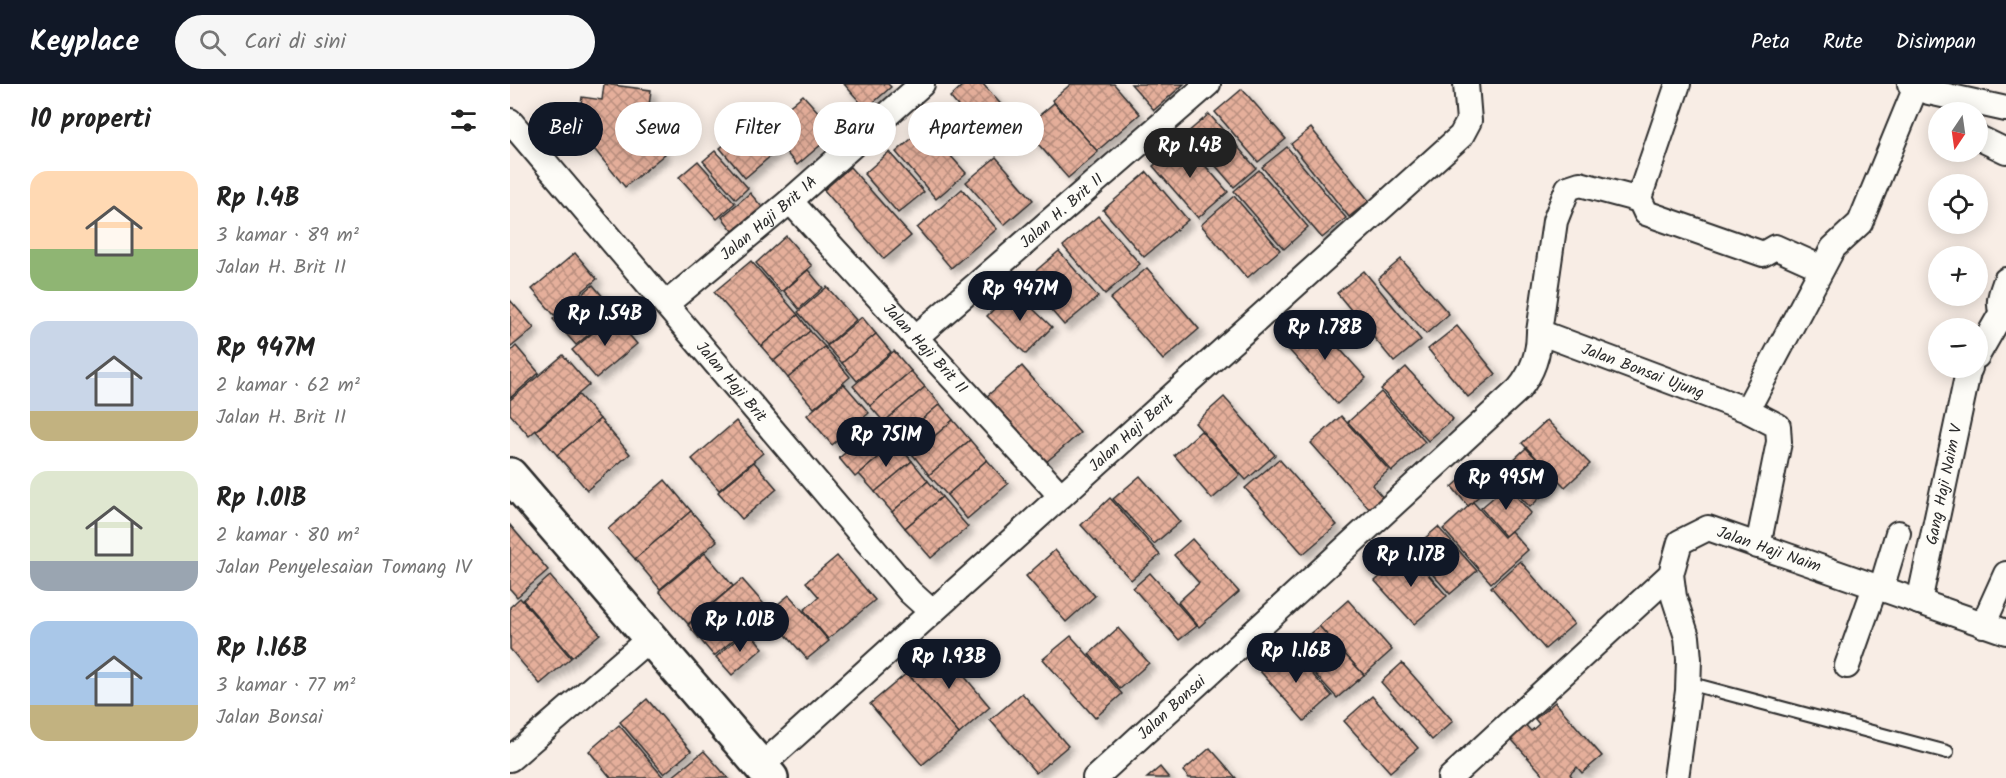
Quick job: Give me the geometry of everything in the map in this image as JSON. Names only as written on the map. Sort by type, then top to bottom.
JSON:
[{"type":"street","name":"Jalan Haji Brit 1A","points":[[666,304],[790,201],[922,84]]},
{"type":"street","name":"Jalan H. Brit II","points":[[915,338],[1208,84]]},
{"type":"street","name":"Jalan Haji Berit","points":[[766,772],[932,612],[1461,136],[1469,121],[1466,84]]},
{"type":"street","points":[[1678,84],[1639,198],[1646,213],[1763,254],[1775,247],[1822,268]]},
{"type":"street","points":[[1918,87],[2006,109]]},
{"type":"street","points":[[1918,87],[1937,102]]},
{"type":"street","points":[[1747,410],[1833,248],[1860,224],[1918,87]]},
{"type":"street","name":"Jalan Haji Brit","points":[[510,121],[910,592],[932,612]]},
{"type":"street","points":[[1988,142],[2006,151]]},
{"type":"street","name":"Jalan Bonsai","points":[[1095,778],[1519,389],[1527,379],[1539,346],[1555,221],[1568,188],[1580,184],[1639,198]]},
{"type":"street","name":"Jalan Haji Brit II","points":[[790,201],[1061,496]]},
{"type":"street","points":[[1988,340],[2004,316],[1999,301],[2006,280]]},
{"type":"street","name":"Jalan Bonsai Ujung","points":[[1539,332],[1747,410],[1778,426],[1779,442],[1758,546]]},
{"type":"street","name":"Gang Haji Naim V","points":[[1919,602],[1967,378]]},
{"type":"street","points":[[510,475],[766,772]]},
{"type":"street","name":"Jalan Haji Naim","points":[[1671,574],[1680,542],[1708,528],[2006,632]]},
{"type":"street","points":[[1847,666],[1898,533]]},
{"type":"street","points":[[1983,625],[2006,573]]},
{"type":"street","points":[[1671,574],[1674,597],[1687,637],[1688,683],[1676,778]]},
{"type":"street","points":[[1450,778],[1671,574]]},
{"type":"street","points":[[510,759],[650,638]]},
{"type":"lane","points":[[1688,683],[1947,752]]},
{"type":"building","points":[[604,84],[651,90],[650,102],[615,102],[615,156],[663,156],[625,187],[600,156],[603,156],[603,102],[581,102],[582,97],[602,100]]},
{"type":"building","points":[[844,84],[888,84],[891,87],[874,102],[860,102]]},
{"type":"building","points":[[964,84],[983,84],[999,102],[954,102],[950,97]]},
{"type":"building","points":[[1071,84],[1114,84],[1140,114],[1097,151],[1052,100]]},
{"type":"building","points":[[1131,84],[1184,84],[1154,110]]},
{"type":"building","points":[[1242,89],[1286,139],[1258,162],[1215,112]]},
{"type":"building","points":[[803,95],[813,106],[813,151],[797,165],[789,156],[801,156],[801,102],[794,102]]},
{"type":"building","points":[[1054,103],[1098,152],[1068,178],[1044,151],[1044,111]]},
{"type":"building","points":[[1209,114],[1256,168],[1234,187],[1187,133]]},
{"type":"building","points":[[1311,128],[1369,201],[1349,217],[1291,144]]},
{"type":"building","points":[[1183,140],[1228,192],[1198,218],[1153,166]]},
{"type":"building","points":[[908,142],[908,156],[951,156],[966,173],[936,199],[896,152]]},
{"type":"building","points":[[1287,147],[1346,218],[1322,238],[1262,167]]},
{"type":"building","points":[[714,152],[714,156],[719,156],[748,188],[736,199],[703,161]]},
{"type":"building","points":[[727,156],[771,156],[745,178]]},
{"type":"building","points":[[884,156],[892,156],[924,192],[898,213],[864,174]]},
{"type":"building","points":[[996,157],[1033,200],[1004,225],[966,182]]},
{"type":"building","points":[[698,161],[735,203],[717,219],[679,177]]},
{"type":"building","points":[[850,167],[911,236],[884,259],[824,190]]},
{"type":"building","points":[[1259,170],[1308,227],[1284,249],[1234,191]]},
{"type":"building","points":[[1147,172],[1188,220],[1144,257],[1103,210]]},
{"type":"building","points":[[962,189],[997,229],[951,268],[917,228]]},
{"type":"building","points":[[750,193],[762,207],[733,231],[722,217]]},
{"type":"building","points":[[1234,196],[1280,250],[1247,278],[1201,225]]},
{"type":"building","points":[[1098,216],[1140,264],[1105,294],[1063,246]]},
{"type":"building","points":[[786,236],[812,266],[781,292],[756,263]]},
{"type":"building","points":[[1059,251],[1098,297],[1064,325],[1025,280]]},
{"type":"building","points":[[575,253],[597,279],[554,315],[532,289]]},
{"type":"building","points":[[1401,259],[1449,314],[1426,334],[1378,279]]},
{"type":"building","points":[[751,261],[798,315],[761,346],[714,292]]},
{"type":"building","points":[[1147,268],[1199,329],[1163,360],[1110,299]]},
{"type":"building","points":[[808,270],[823,288],[799,309],[784,291]]},
{"type":"building","points":[[1364,271],[1421,340],[1394,362],[1337,293]]},
{"type":"building","points":[[593,285],[616,312],[576,345],[553,319]]},
{"type":"building","points":[[827,287],[856,320],[827,345],[798,312]]},
{"type":"building","points":[[1013,290],[1052,327],[1026,354],[987,316]]},
{"type":"building","points":[[510,300],[534,328],[510,348]]},
{"type":"building","points":[[798,315],[810,331],[774,361],[761,346]]},
{"type":"building","points":[[613,316],[637,344],[596,378],[572,350]]},
{"type":"building","points":[[862,317],[876,334],[842,363],[827,346]]},
{"type":"building","points":[[1312,318],[1366,378],[1337,404],[1283,343]]},
{"type":"building","points":[[1457,326],[1496,374],[1468,397],[1428,349]]},
{"type":"building","points":[[810,331],[825,347],[788,378],[774,361]]},
{"type":"building","points":[[876,334],[891,352],[857,381],[842,363]]},
{"type":"building","points":[[516,346],[539,373],[510,398],[510,352]]},
{"type":"building","points":[[825,347],[850,377],[814,408],[788,378]]},
{"type":"building","points":[[894,351],[911,371],[870,406],[853,386]]},
{"type":"building","points":[[563,355],[589,385],[529,436],[510,414],[510,400]]},
{"type":"building","points":[[1022,366],[1080,433],[1045,463],[987,396]]},
{"type":"building","points":[[1406,367],[1453,419],[1428,441],[1381,389]]},
{"type":"building","points":[[911,371],[925,387],[884,422],[870,406]]},
{"type":"building","points":[[844,384],[869,413],[832,445],[807,415]]},
{"type":"building","points":[[925,387],[940,404],[899,439],[884,422]]},
{"type":"building","points":[[1381,392],[1425,442],[1392,471],[1348,422]]},
{"type":"building","points":[[579,395],[600,419],[557,455],[536,431]]},
{"type":"building","points":[[1224,397],[1275,455],[1246,480],[1195,423]]},
{"type":"building","points":[[940,404],[953,420],[913,455],[899,439]]},
{"type":"building","points":[[1341,416],[1389,470],[1372,485],[1384,499],[1371,511],[1311,443]]},
{"type":"building","points":[[600,419],[630,454],[587,490],[557,455]]},
{"type":"building","points":[[953,420],[970,440],[929,475],[913,455]]},
{"type":"building","points":[[1547,420],[1590,464],[1565,487],[1522,443]]},
{"type":"building","points":[[736,421],[763,453],[719,490],[692,459]]},
{"type":"building","points":[[881,423],[897,442],[855,477],[839,458]]},
{"type":"building","points":[[1201,431],[1240,475],[1212,499],[1174,455]]},
{"type":"building","points":[[970,440],[987,460],[947,495],[929,475]]},
{"type":"building","points":[[896,443],[912,461],[875,492],[859,474]]},
{"type":"building","points":[[1526,448],[1558,481],[1530,507],[1498,474]]},
{"type":"building","points":[[1279,459],[1337,525],[1303,554],[1245,488]]},
{"type":"building","points":[[987,460],[1008,484],[967,519],[947,495]]},
{"type":"building","points":[[912,461],[928,481],[892,512],[875,492]]},
{"type":"building","points":[[754,462],[777,489],[742,519],[718,492]]},
{"type":"building","points":[[1470,471],[1487,489],[1468,506],[1452,487]]},
{"type":"building","points":[[1140,476],[1180,522],[1154,544],[1113,499]]},
{"type":"building","points":[[665,480],[691,511],[635,559],[608,529]]},
{"type":"building","points":[[928,481],[942,497],[905,528],[892,512]]},
{"type":"building","points":[[1507,486],[1531,513],[1505,536],[1481,508]]},
{"type":"building","points":[[942,497],[968,527],[931,558],[905,528]]},
{"type":"building","points":[[1110,498],[1160,555],[1131,580],[1081,525]]},
{"type":"building","points":[[1473,502],[1504,537],[1511,531],[1528,550],[1491,583],[1443,529]]},
{"type":"building","points":[[691,511],[717,541],[660,589],[635,559]]},
{"type":"building","points":[[510,525],[548,570],[517,597],[510,589]]},
{"type":"building","points":[[1438,527],[1477,571],[1450,594],[1411,550]]},
{"type":"building","points":[[1192,539],[1239,592],[1199,627],[1178,602],[1199,583],[1174,555]]},
{"type":"building","points":[[1055,550],[1095,596],[1066,622],[1026,576]]},
{"type":"building","points":[[1408,552],[1447,596],[1414,624],[1375,581]]},
{"type":"building","points":[[705,553],[733,586],[688,624],[659,591]]},
{"type":"building","points":[[837,556],[875,600],[828,639],[804,610],[819,597],[806,582]]},
{"type":"building","points":[[1520,561],[1574,624],[1545,649],[1491,587]]},
{"type":"building","points":[[1150,573],[1197,626],[1179,640],[1133,588]]},
{"type":"building","points":[[550,576],[600,634],[572,657],[523,600]]},
{"type":"building","points":[[742,579],[769,610],[714,656],[688,625]]},
{"type":"building","points":[[789,595],[829,641],[807,659],[767,613]]},
{"type":"building","points":[[520,598],[571,658],[540,684],[510,649],[510,607]]},
{"type":"building","points":[[1348,600],[1392,650],[1364,675],[1319,626]]},
{"type":"building","points":[[1319,626],[1364,675],[1337,698],[1292,649]]},
{"type":"building","points":[[1118,628],[1149,663],[1120,689],[1089,654]]},
{"type":"building","points":[[748,630],[763,648],[732,675],[716,657]]},
{"type":"building","points":[[1071,636],[1122,694],[1095,718],[1043,659]]},
{"type":"building","points":[[939,646],[990,707],[959,734],[907,673]]},
{"type":"building","points":[[1288,647],[1332,696],[1304,721],[1260,671]]},
{"type":"building","points":[[1402,663],[1453,721],[1432,740],[1381,682]]},
{"type":"building","points":[[907,673],[959,734],[922,765],[870,704]]},
{"type":"building","points":[[1022,693],[1068,746],[1036,773],[990,720]]},
{"type":"building","points":[[1372,696],[1418,748],[1390,772],[1344,721]]},
{"type":"building","points":[[647,699],[691,751],[664,774],[620,722]]},
{"type":"building","points":[[1555,702],[1602,756],[1582,773],[1577,767],[1570,774],[1573,778],[1546,778],[1505,732],[1520,719],[1531,731],[1539,724],[1535,719]]},
{"type":"building","points":[[619,725],[664,778],[611,778],[589,751]]},
{"type":"building","points":[[1210,748],[1236,778],[1189,778],[1183,771]]},
{"type":"building","points":[[704,751],[728,778],[671,778]]},
{"type":"building","points":[[1160,767],[1169,778],[1147,778]]}]
